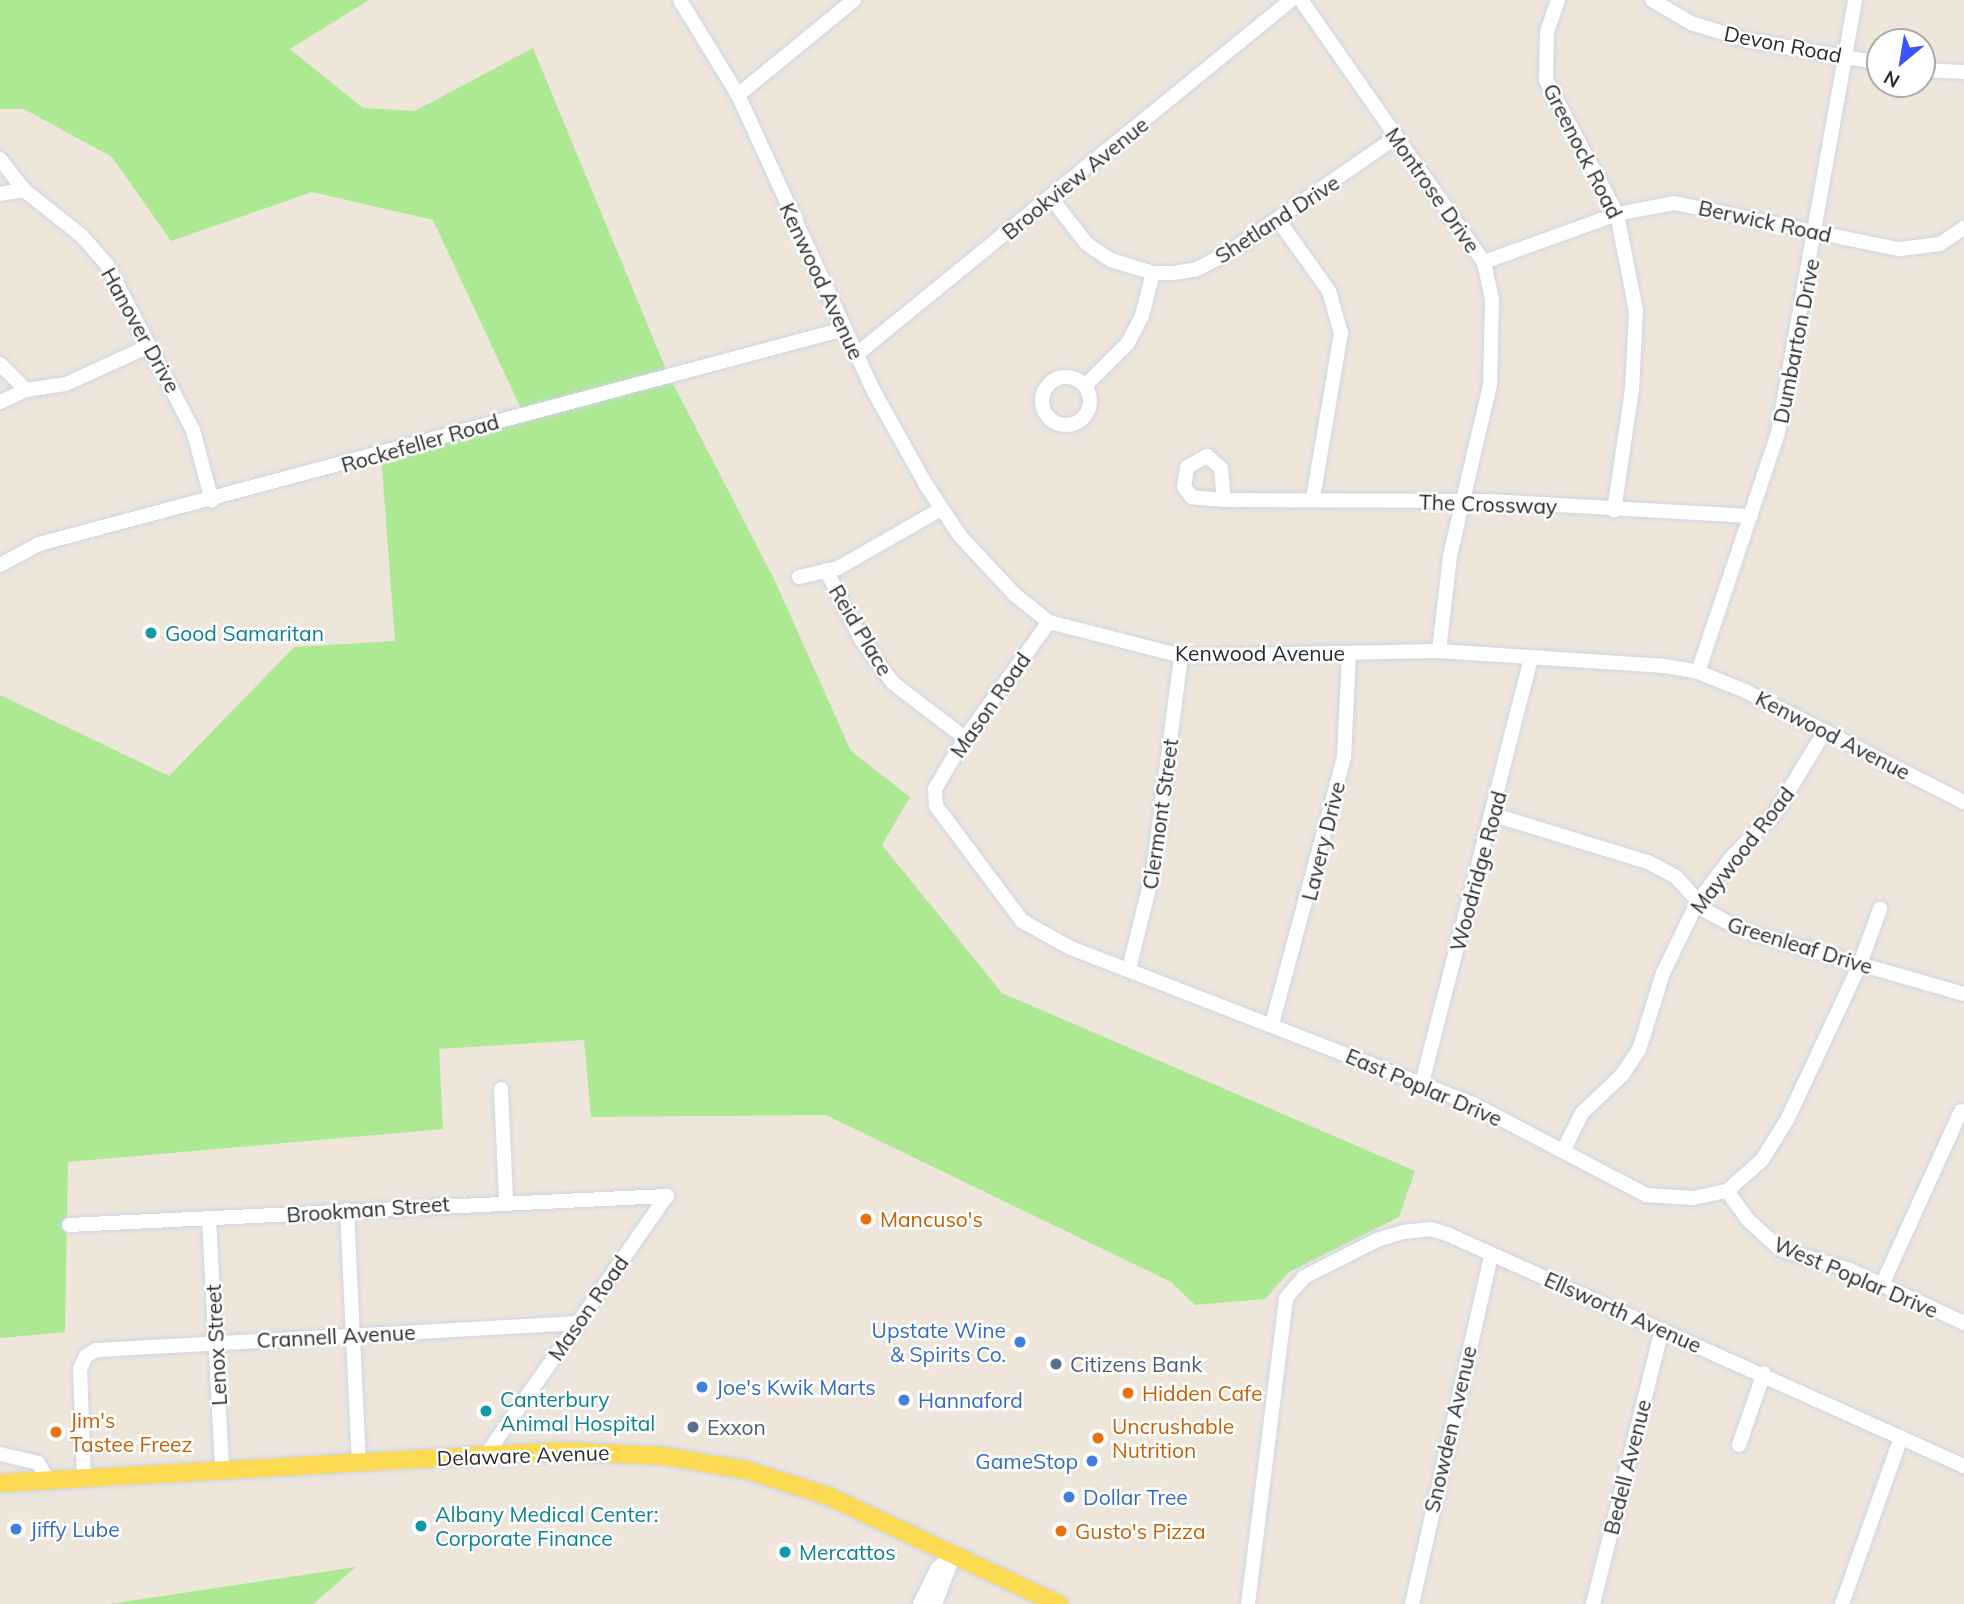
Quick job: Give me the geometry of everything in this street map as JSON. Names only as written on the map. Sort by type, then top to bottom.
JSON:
[{"type":"main road","name":"Delaware Avenue","points":[[0,1483],[486,1455],[612,1451],[747,1471],[828,1496],[1059,1604]]},
{"type":"street","name":"Kenwood Avenue","points":[[680,0],[738,94],[844,329],[941,509],[1015,595],[1049,622],[1181,656],[1439,651],[1632,663],[1698,672],[1825,731],[1964,802]]},
{"type":"street","points":[[738,94],[854,0]]},
{"type":"street","name":"Brookview Avenue","points":[[857,354],[1291,0]]},
{"type":"street","name":"Montrose Drive","points":[[1301,0],[1484,262],[1492,300],[1493,360],[1450,556],[1439,651]]},
{"type":"street","name":"Greenock Road","points":[[1559,0],[1547,32],[1546,80],[1617,214],[1636,311],[1632,389],[1614,511]]},
{"type":"street","name":"Devon Road","points":[[1652,0],[1719,32],[1866,60]]},
{"type":"street","name":"Dumbarton Drive","points":[[1698,672],[1728,571],[1751,516],[1778,433],[1817,233],[1842,56],[1855,0]]},
{"type":"street","points":[[1936,71],[1964,72]]},
{"type":"street","name":"Shetland Drive","points":[[1051,198],[1087,244],[1111,260],[1153,274],[1197,268],[1279,222],[1395,138]]},
{"type":"street","name":"Hanover Drive","points":[[0,159],[24,190],[63,219],[107,265],[193,430],[212,501]]},
{"type":"street","points":[[0,194],[24,190]]},
{"type":"street","name":"Berwick Road","points":[[1484,262],[1617,214],[1685,204],[1817,233],[1921,250],[1940,244],[1964,228]]},
{"type":"street","points":[[1279,222],[1329,291],[1341,333],[1313,499]]},
{"type":"street","points":[[1086,385],[1128,343],[1142,316],[1153,274]]},
{"type":"street","name":"Rockefeller Road","points":[[0,565],[39,544],[212,501],[558,402],[844,329]]},
{"type":"street","points":[[0,402],[26,390],[66,384],[149,346]]},
{"type":"street","points":[[0,364],[26,390]]},
{"type":"street","name":"The Crossway","points":[[1224,500],[1313,499],[1462,503],[1751,516]]},
{"type":"street","points":[[799,577],[826,570],[887,543],[941,509]]},
{"type":"street","name":"Reid Place","points":[[826,570],[862,641],[893,683],[965,738]]},
{"type":"street","name":"Mason Road","points":[[935,789],[965,738],[1049,622]]},
{"type":"street","name":"Lavery Drive","points":[[1272,1024],[1344,757],[1349,654]]},
{"type":"street","name":"Clermont Street","points":[[1129,969],[1153,872],[1181,656]]},
{"type":"street","name":"Woodridge Road","points":[[1422,1083],[1494,815],[1531,658]]},
{"type":"street","name":"Maywood Road","points":[[1563,1152],[1583,1114],[1622,1075],[1640,1050],[1663,973],[1696,903],[1775,813],[1825,731]]},
{"type":"street","name":"East Poplar Drive","points":[[935,789],[936,806],[982,873],[1023,921],[1071,948],[1272,1024],[1492,1113],[1646,1195],[1693,1198],[1727,1191]]},
{"type":"street","name":"Greenleaf Drive","points":[[1494,815],[1648,862],[1676,877],[1696,903],[1744,931],[1964,994]]},
{"type":"street","points":[[1727,1191],[1762,1160],[1782,1130],[1860,964],[1880,909]]},
{"type":"street","points":[[501,1089],[506,1200]]},
{"type":"street","points":[[1882,1285],[1961,1111]]},
{"type":"street","name":"West Poplar Drive","points":[[1727,1191],[1746,1219],[1780,1249],[1882,1285],[1964,1323]]},
{"type":"street","name":"Mason Road","points":[[486,1455],[667,1196]]},
{"type":"street","name":"Brookman Street","points":[[69,1225],[506,1200],[667,1196]]},
{"type":"street","points":[[347,1210],[359,1463]]},
{"type":"street","name":"Lenox Street","points":[[209,1219],[222,1471]]},
{"type":"street","name":"Ellsworth Avenue","points":[[1248,1604],[1286,1298],[1304,1278],[1377,1240],[1403,1231],[1431,1229],[1764,1373],[1964,1466]]},
{"type":"street","name":"Snowden Avenue","points":[[1412,1604],[1491,1255]]},
{"type":"street","name":"Crannell Avenue","points":[[84,1478],[80,1369],[86,1356],[96,1350],[576,1323]]},
{"type":"street","name":"Bedell Avenue","points":[[1592,1604],[1662,1330]]},
{"type":"street","points":[[1739,1445],[1764,1373]]},
{"type":"street","points":[[1842,1604],[1901,1437]]},
{"type":"street","points":[[0,1454],[38,1463],[48,1480]]},
{"type":"street","points":[[920,1604],[937,1569],[954,1553]]},
{"type":"street","points":[[935,1604],[954,1553]]},
{"type":"green space","points":[[0,0],[369,0],[290,49],[363,108],[415,111],[533,48],[668,374],[775,581],[851,751],[910,797],[882,845],[1002,993],[1415,1171],[1399,1217],[1289,1272],[1265,1299],[1195,1305],[1171,1282],[826,1115],[591,1117],[584,1040],[439,1049],[443,1129],[68,1162],[65,1332],[0,1338],[0,695],[169,776],[294,647],[395,641],[381,455],[523,413],[433,220],[312,192],[171,241],[112,157],[24,109],[0,109]]},
{"type":"green space","points":[[356,1567],[313,1604],[109,1604]]},
{"type":"place","name":"Good Samaritan","points":[[151,633]]},
{"type":"place","name":"Mancuso's","points":[[866,1219]]},
{"type":"place","name":"Upstate Wine & Spirits Co.","points":[[1020,1342]]},
{"type":"place","name":"Citizens Bank","points":[[1056,1364]]},
{"type":"place","name":"Joe's Kwik Marts","points":[[702,1387]]},
{"type":"place","name":"Hidden Cafe","points":[[1128,1393]]},
{"type":"place","name":"Hannaford","points":[[904,1400]]},
{"type":"place","name":"Canterbury Animal Hospital","points":[[486,1411]]},
{"type":"place","name":"Exxon","points":[[693,1427]]},
{"type":"place","name":"Jim's Tastee Freez","points":[[56,1432]]},
{"type":"place","name":"Uncrushable Nutrition","points":[[1098,1438]]},
{"type":"place","name":"GameStop","points":[[1092,1461]]},
{"type":"place","name":"Dollar Tree","points":[[1069,1497]]},
{"type":"place","name":"Albany Medical Center: Corporate Finance","points":[[421,1526]]},
{"type":"place","name":"Jiffy Lube","points":[[16,1529]]},
{"type":"place","name":"Gusto's Pizza","points":[[1061,1531]]},
{"type":"place","name":"Mercattos","points":[[785,1552]]}]
